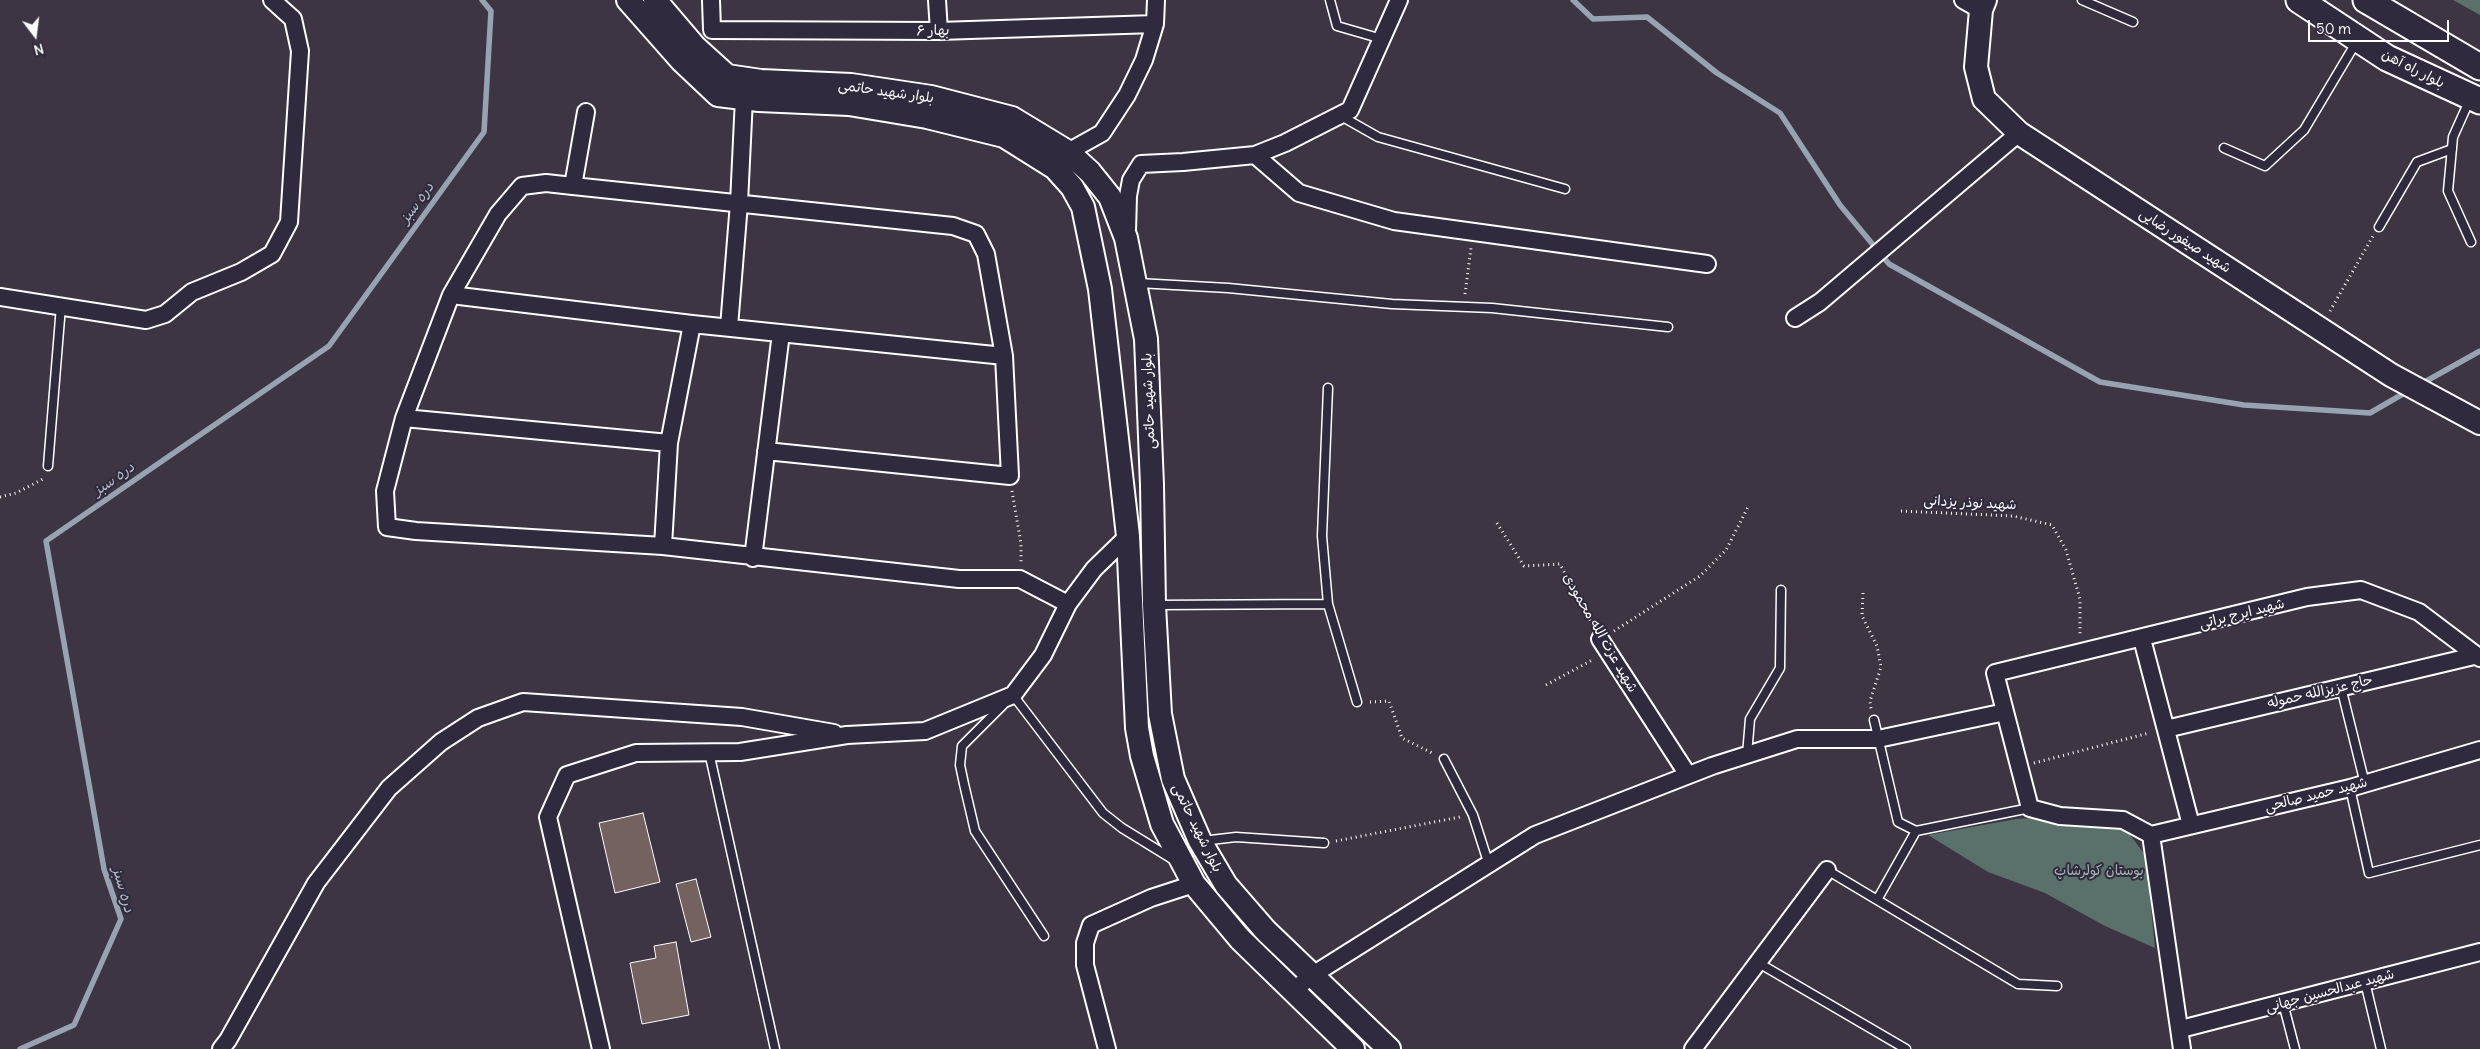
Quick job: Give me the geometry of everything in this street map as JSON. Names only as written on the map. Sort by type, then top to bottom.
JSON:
[{"type":"main road","name":"بلوار شهید حاتمی","points":[[628,0],[681,60],[718,95],[849,104],[927,117],[1004,136],[1055,168],[1072,187],[1082,207],[1100,288],[1128,536],[1137,728],[1142,756],[1162,824],[1189,876],[1240,939],[1353,1049]]},
{"type":"main road","name":"بلوار شهید حاتمی","points":[[655,0],[695,46],[727,76],[761,81],[850,85],[931,98],[1012,118],[1068,152],[1090,172],[1110,197],[1126,238],[1146,339],[1154,538],[1154,604],[1160,714],[1173,779],[1200,841],[1226,885],[1266,931],[1389,1049]]},
{"type":"main road","name":"بلوار راه آهن","points":[[2299,0],[2388,58],[2475,99]]},
{"type":"main road","points":[[2366,0],[2480,67]]},
{"type":"main road","name":"شهید صیفور رضایی","points":[[1976,3],[1976,67],[1984,100],[2019,133],[2391,374],[2474,420]]},
{"type":"main road","points":[[1128,536],[1154,538]]},
{"type":"street","points":[[0,297],[146,320],[165,314],[192,292],[242,272],[272,254],[289,222],[300,51],[294,19],[272,0]]},
{"type":"street","points":[[695,46],[712,30],[711,0]]},
{"type":"street","points":[[937,0],[939,31]]},
{"type":"street","points":[[1068,152],[1102,133],[1127,95],[1144,60],[1155,24],[1156,0]]},
{"type":"street","points":[[1126,238],[1128,196],[1131,180],[1141,164],[1255,155],[1285,144],[1350,110],[1399,0]]},
{"type":"street","name":"بهار ۶","points":[[712,30],[939,31],[1155,24]]},
{"type":"street","points":[[729,327],[739,204],[744,98]]},
{"type":"street","points":[[573,186],[586,112]]},
{"type":"street","points":[[1796,318],[1820,302],[1853,272],[1896,239],[2019,133]]},
{"type":"street","points":[[1255,155],[1300,193],[1394,221],[1707,264]]},
{"type":"street","points":[[766,452],[1010,476],[1004,356],[986,254],[976,234],[953,226],[546,182],[522,186],[498,214],[451,295],[404,418],[385,491],[387,527],[416,531],[663,546],[753,558],[959,579],[1020,579],[1068,604]]},
{"type":"street","points":[[451,295],[692,324],[1004,356]]},
{"type":"street","points":[[663,546],[669,443],[692,324]]},
{"type":"street","points":[[753,558],[781,333]]},
{"type":"street","points":[[404,418],[669,443]]},
{"type":"street","points":[[601,1049],[548,817],[567,775],[636,753],[740,752],[847,735],[925,731],[1013,695],[1043,655],[1068,604],[1094,569],[1128,536]]},
{"type":"street","name":"شهید ایرج براتی","points":[[2005,712],[1995,674],[2307,597],[2361,590],[2419,612],[2477,657]]},
{"type":"street","points":[[2142,639],[2191,825]]},
{"type":"street","name":"شهید عزت الله محمودی","points":[[1604,646],[1688,775]]},
{"type":"street","name":"حاج عزیزالله حموله","points":[[2166,728],[2477,657]]},
{"type":"street","points":[[221,1049],[228,1040],[316,883],[388,788],[441,742],[478,718],[523,702],[742,717],[847,735]]},
{"type":"street","points":[[1292,991],[1311,976],[1536,835],[1688,775],[1797,739],[1878,739],[2005,712],[2030,808],[2060,816],[2123,820],[2151,835],[2181,1029],[2182,1049]]},
{"type":"street","name":"شهید حمید صالحی","points":[[2151,835],[2366,784],[2480,750]]},
{"type":"street","points":[[1693,1049],[1827,870]]},
{"type":"street","points":[[1107,1049],[1085,965],[1085,943],[1091,925],[1151,898],[1189,876]]},
{"type":"street","name":"شهید عبدالحسین جهانی","points":[[2181,1029],[2480,952]]},
{"type":"lane","points":[[1330,0],[1337,26],[1382,39]]},
{"type":"lane","points":[[2082,0],[2134,22]]},
{"type":"lane","points":[[2224,148],[2265,166],[2304,130],[2358,39]]},
{"type":"lane","points":[[2471,242],[2448,192],[2453,137],[2475,99]]},
{"type":"lane","points":[[1341,116],[1378,137],[1565,189]]},
{"type":"lane","points":[[2379,227],[2417,162],[2452,149]]},
{"type":"lane","points":[[1136,282],[1228,288],[1392,304],[1464,307],[1668,327]]},
{"type":"lane","points":[[48,466],[62,306]]},
{"type":"lane","points":[[1328,388],[1322,536],[1328,604],[1357,702]]},
{"type":"lane","points":[[1747,755],[1750,719],[1780,668],[1781,590]]},
{"type":"lane","points":[[1154,604],[1328,604]]},
{"type":"lane","points":[[2341,687],[2366,784]]},
{"type":"lane","points":[[1044,936],[975,831],[960,765],[962,746],[1013,695],[1103,813],[1189,876]]},
{"type":"lane","points":[[1874,720],[1898,822],[1916,831],[2030,808]]},
{"type":"lane","points":[[709,752],[775,1049]]},
{"type":"lane","points":[[1444,759],[1473,815],[1489,865]]},
{"type":"lane","points":[[2350,788],[2369,873],[2480,845]]},
{"type":"lane","points":[[1877,900],[1916,831]]},
{"type":"lane","points":[[1200,841],[1236,837],[1324,843]]},
{"type":"lane","points":[[1827,870],[2018,984],[2057,986]]},
{"type":"lane","points":[[1757,962],[1906,1049]]},
{"type":"lane","points":[[2365,982],[2381,1049]]},
{"type":"lane","points":[[2283,1003],[2295,1049]]},
{"type":"path","points":[[2320,328],[2379,227]]},
{"type":"path","points":[[1464,307],[1472,233]]},
{"type":"path","points":[[0,497],[45,480],[48,466]]},
{"type":"path","points":[[1010,476],[1021,544],[1020,579]]},
{"type":"path","points":[[1546,685],[1604,646],[1700,576],[1726,550],[1750,505]]},
{"type":"path","name":"شهید نوذر یزدانی","points":[[1901,511],[2013,516],[2052,525],[2066,550],[2080,599],[2080,653]]},
{"type":"path","name":"شهید عزت الله محمودی","points":[[1497,523],[1524,566],[1560,564],[1604,646]]},
{"type":"path","points":[[1863,593],[1862,616],[1876,646],[1881,667],[1870,701],[1874,720]]},
{"type":"path","points":[[1357,702],[1389,701],[1402,738],[1444,759]]},
{"type":"path","points":[[2019,767],[2166,728]]},
{"type":"path","points":[[1324,843],[1473,815]]},
{"type":"green space","points":[[2453,0],[2480,0],[2480,15]]},
{"type":"green space","name":"بوستان کولرشاپ","points":[[2045,817],[2124,827],[2146,856],[2155,948],[2105,926],[2045,893],[1988,872],[1928,835],[2016,819]]},
{"type":"building","points":[[643,813],[660,882],[615,893],[599,823]]},
{"type":"building","points":[[696,879],[711,937],[691,942],[676,884]]},
{"type":"building","points":[[676,942],[689,1015],[642,1024],[630,963],[656,958],[654,946]]},
{"type":"waterway","name":"دره سبز","points":[[20,1049],[74,1025],[121,919],[104,869],[46,541],[329,346],[484,132],[491,11],[482,0]]},
{"type":"waterway","points":[[1573,0],[1593,19],[1647,17],[1717,73],[1780,113],[1840,205],[1889,264],[2100,382],[2244,405],[2370,413],[2408,391]]},
{"type":"waterway","points":[[2421,384],[2480,351]]}]
